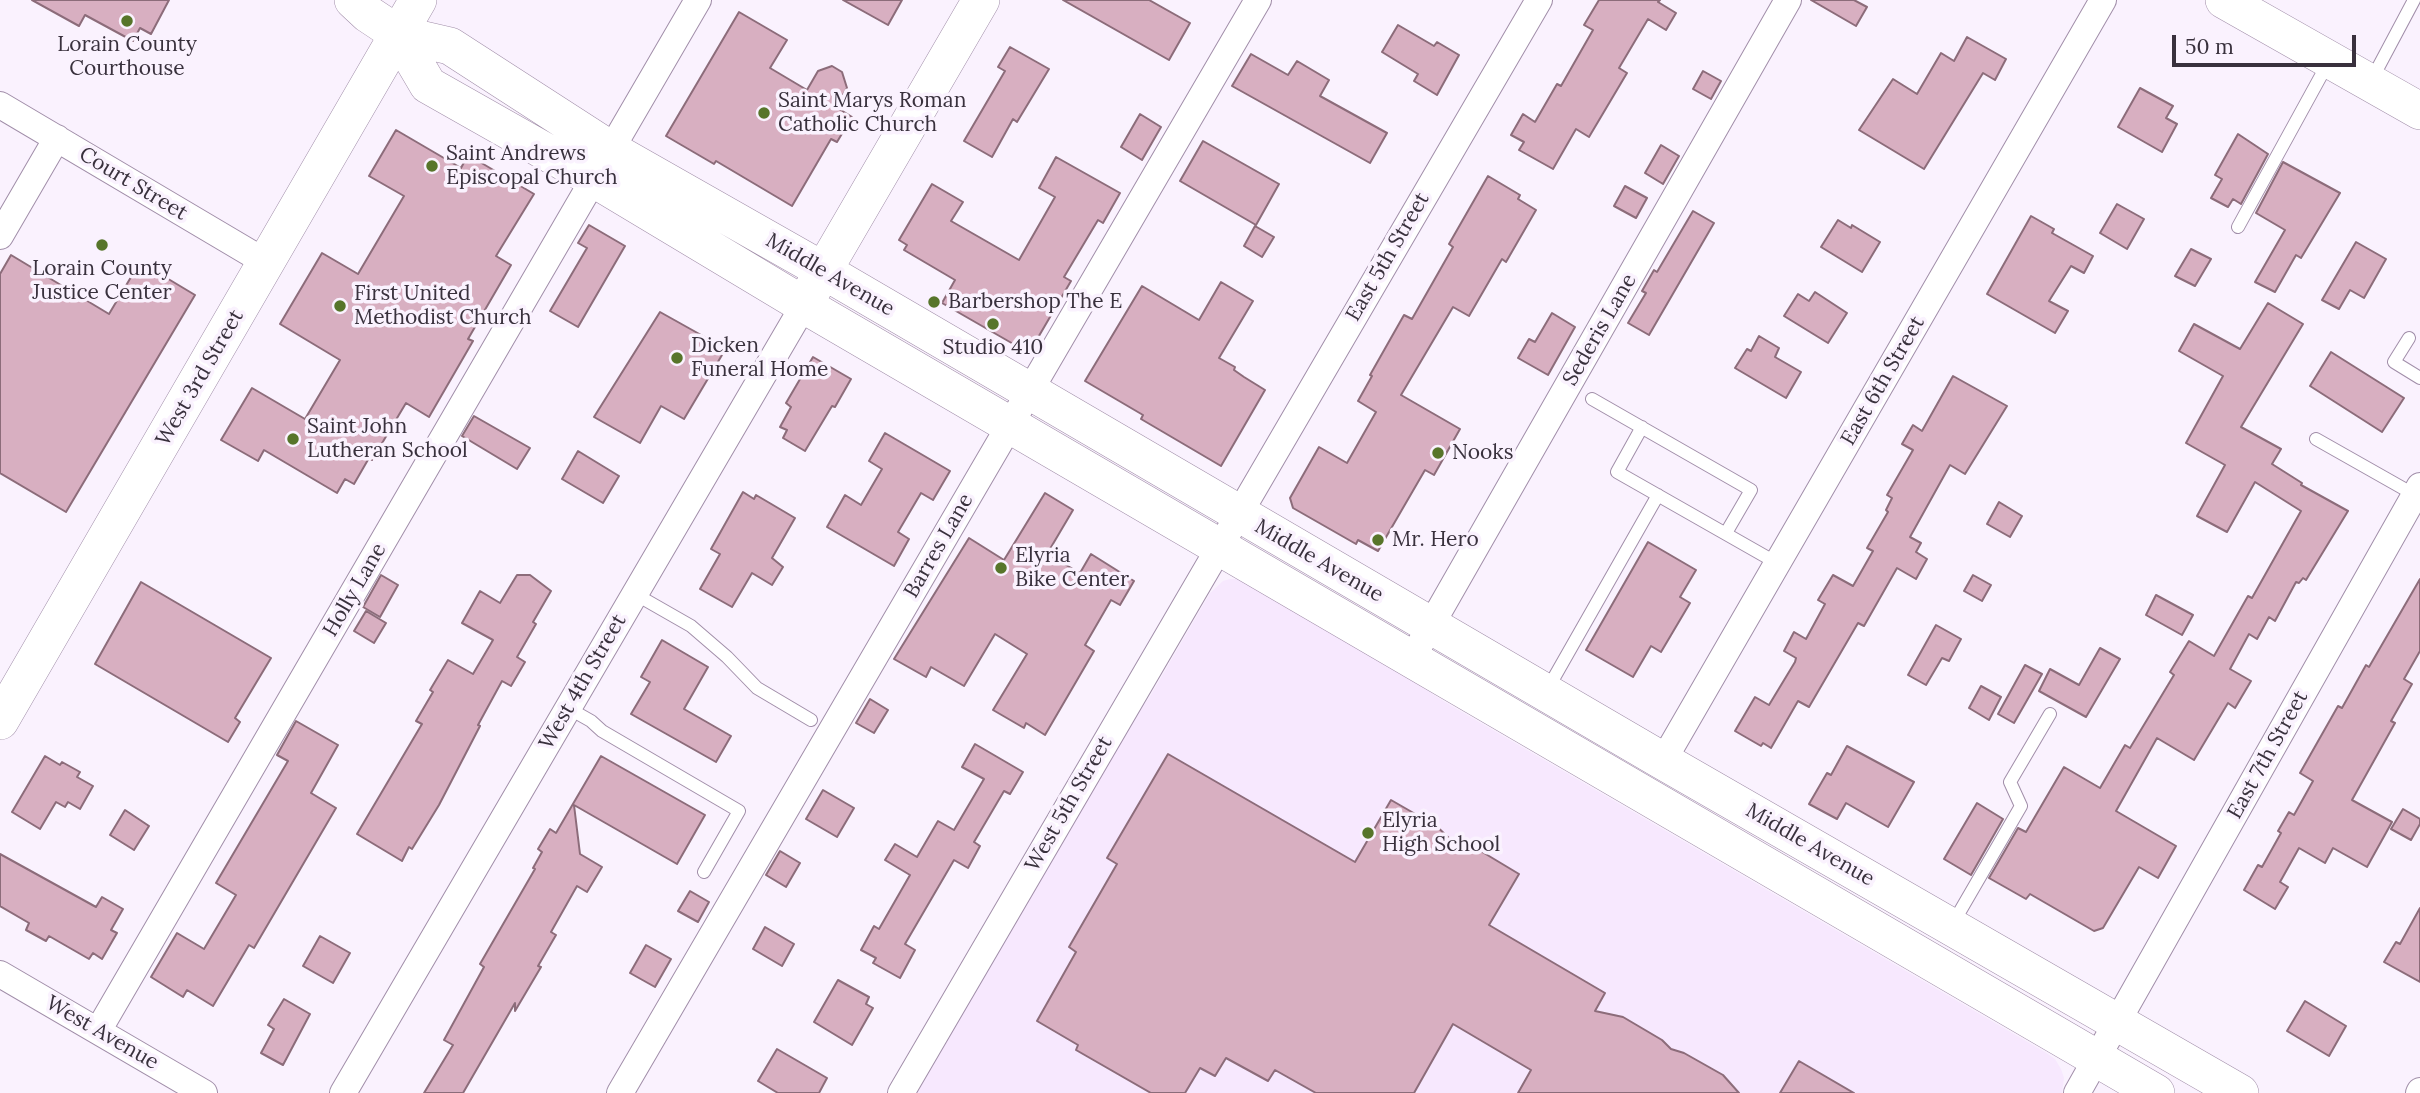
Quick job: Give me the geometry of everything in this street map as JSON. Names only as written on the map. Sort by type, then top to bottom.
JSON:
[{"type":"main road","name":"Middle Avenue","points":[[353,0],[398,34],[428,85],[603,164],[824,271],[1545,693],[2240,1093]]},
{"type":"main road","name":"West 3rd Street","points":[[0,721],[418,0]]},
{"type":"main road","name":"West 4th Street","points":[[804,305],[981,0]]},
{"type":"main road","points":[[2224,0],[2420,111]]},
{"type":"main road","name":"Middle Avenue","points":[[603,164],[804,305],[2156,1093]]},
{"type":"street","name":"Holly Lane","points":[[98,1031],[698,0]]},
{"type":"street","name":"Barres Lane","points":[[620,1093],[1258,0]]},
{"type":"street","name":"East 5th Street","points":[[1238,514],[1539,0]]},
{"type":"street","name":"Sederis Lane","points":[[1411,660],[1788,0]]},
{"type":"street","name":"East 6th Street","points":[[1663,761],[2103,0]]},
{"type":"street","name":"Court Street","points":[[0,106],[267,263]]},
{"type":"street","points":[[0,236],[57,138]]},
{"type":"street","name":"West 4th Street","points":[[343,1093],[804,305]]},
{"type":"street","name":"East 7th Street","points":[[2077,1093],[2418,491]]},
{"type":"street","name":"West 5th Street","points":[[901,1093],[1238,514]]},
{"type":"street","name":"West Avenue","points":[[0,974],[204,1093]]},
{"type":"lane","points":[[2370,82],[2414,0]]},
{"type":"lane","points":[[2238,226],[2330,60]]},
{"type":"lane","points":[[2409,338],[2394,362],[2420,378]]},
{"type":"lane","points":[[1592,399],[1751,490],[1726,533]]},
{"type":"lane","points":[[1642,428],[1617,472],[1777,563]]},
{"type":"lane","points":[[2316,439],[2418,491]]},
{"type":"lane","points":[[1545,693],[1658,495]]},
{"type":"lane","points":[[635,594],[691,626],[757,688],[811,720]]},
{"type":"lane","points":[[568,708],[591,721],[602,731],[739,811],[704,873]]},
{"type":"lane","points":[[1952,926],[2021,806],[2010,782],[2050,714]]},
{"type":"shaded area","name":"Elyria High School","points":[[1238,579],[1354,643],[1445,702],[2045,1052],[2055,1059],[2061,1069],[2064,1078],[2062,1093],[917,1093],[1135,715],[1149,698],[1210,593],[1223,581]]},
{"type":"building","name":"Lorain County Courthouse","points":[[32,0],[169,0],[151,34],[140,28],[133,41],[85,15],[79,26]]},
{"type":"building","points":[[843,0],[902,0],[888,25]]},
{"type":"building","points":[[1063,0],[1149,0],[1190,23],[1169,60]]},
{"type":"building","points":[[1599,0],[1660,0],[1658,2],[1676,13],[1666,30],[1648,19],[1619,68],[1627,73],[1589,137],[1576,129],[1553,169],[1519,150],[1524,142],[1511,135],[1523,114],[1535,122],[1557,84],[1561,86],[1593,30],[1584,25]]},
{"type":"building","points":[[1811,0],[1854,0],[1867,7],[1856,26]]},
{"type":"building","points":[[739,12],[787,40],[770,68],[807,90],[818,71],[832,66],[842,72],[847,88],[836,107],[852,117],[837,142],[831,139],[792,206],[716,161],[714,164],[666,136]]},
{"type":"building","points":[[1398,25],[1434,46],[1437,42],[1459,55],[1437,95],[1414,81],[1418,74],[1382,52]]},
{"type":"building","points":[[1967,37],[2006,59],[1995,80],[1983,73],[1924,169],[1859,130],[1893,79],[1917,94],[1941,53],[1954,61]]},
{"type":"building","points":[[1010,47],[1049,69],[1017,122],[1013,119],[992,157],[964,141],[1005,71],[998,67]]},
{"type":"building","points":[[1251,54],[1288,75],[1297,61],[1329,80],[1320,96],[1387,133],[1370,163],[1232,86]]},
{"type":"building","points":[[1703,71],[1721,81],[1711,99],[1693,89]]},
{"type":"building","points":[[2140,88],[2173,106],[2166,118],[2177,124],[2162,152],[2118,127]]},
{"type":"building","points":[[1140,114],[1161,127],[1142,160],[1121,147]]},
{"type":"building","points":[[396,130],[461,168],[468,155],[534,194],[496,256],[511,265],[468,339],[473,341],[429,417],[406,403],[372,460],[369,458],[354,484],[345,479],[337,493],[264,450],[258,461],[221,440],[252,388],[305,419],[340,360],[280,324],[322,253],[358,274],[404,196],[369,176]]},
{"type":"building","points":[[2238,134],[2268,154],[2241,204],[2233,199],[2228,207],[2211,198],[2222,179],[2215,175]]},
{"type":"building","points":[[1203,141],[1279,184],[1256,225],[1180,181]]},
{"type":"building","points":[[1661,145],[1679,156],[1663,184],[1645,173]]},
{"type":"building","points":[[1056,157],[1120,193],[1103,223],[1098,220],[1064,277],[1071,281],[1029,353],[942,303],[955,280],[904,250],[907,245],[899,240],[932,184],[963,202],[951,221],[1019,260],[1055,197],[1039,188]]},
{"type":"building","points":[[2283,162],[2340,193],[2301,258],[2296,255],[2275,292],[2255,282],[2285,230],[2256,213]]},
{"type":"building","points":[[1488,176],[1520,195],[1518,199],[1536,210],[1506,262],[1502,259],[1469,316],[1453,307],[1401,395],[1460,429],[1434,475],[1425,470],[1378,551],[1358,540],[1356,544],[1293,508],[1290,498],[1319,447],[1347,463],[1376,412],[1358,401],[1372,376],[1370,375],[1404,315],[1412,319],[1453,247],[1449,244]]},
{"type":"building","points":[[1625,186],[1647,198],[1636,218],[1614,206]]},
{"type":"building","points":[[2117,204],[2144,219],[2127,249],[2100,233]]},
{"type":"building","points":[[1693,211],[1714,223],[1649,335],[1628,323],[1646,293],[1642,291],[1654,270],[1657,272]]},
{"type":"building","points":[[2031,216],[2054,229],[2052,233],[2093,256],[2084,273],[2071,266],[2049,301],[2068,311],[2055,333],[1987,294]]},
{"type":"building","points":[[1838,220],[1880,242],[1862,272],[1821,247]]},
{"type":"building","points":[[589,225],[625,246],[578,327],[550,311],[587,248],[578,243]]},
{"type":"building","points":[[1255,226],[1274,237],[1262,257],[1244,246]]},
{"type":"building","points":[[2356,242],[2386,259],[2364,298],[2350,290],[2339,309],[2322,300]]},
{"type":"building","points":[[2191,249],[2211,259],[2195,286],[2175,276]]},
{"type":"building","points":[[11,255],[109,314],[140,262],[195,295],[66,512],[0,473],[0,274]]},
{"type":"building","points":[[1221,282],[1253,301],[1219,358],[1265,390],[1221,466],[1141,419],[1143,415],[1085,381],[1142,286],[1199,320]]},
{"type":"building","points":[[1815,292],[1847,313],[1828,343],[1784,316],[1798,294],[1809,301]]},
{"type":"building","points":[[2268,303],[2303,324],[2241,427],[2281,449],[2272,464],[2302,483],[2301,485],[2348,511],[2306,580],[2303,578],[2299,583],[2296,582],[2275,621],[2269,617],[2257,639],[2249,634],[2230,669],[2251,681],[2235,708],[2228,703],[2194,760],[2157,738],[2116,811],[2176,846],[2158,878],[2139,867],[2103,928],[2094,931],[2030,894],[2026,899],[1989,878],[2018,828],[2026,832],[2064,767],[2100,788],[2125,745],[2130,748],[2174,675],[2170,672],[2189,641],[2214,656],[2248,596],[2252,598],[2301,511],[2255,482],[2227,532],[2197,516],[2225,465],[2186,443],[2223,376],[2179,351],[2194,324],[2240,349]]},
{"type":"building","points":[[660,312],[719,345],[715,351],[722,355],[684,419],[661,406],[640,443],[594,417]]},
{"type":"building","points":[[1552,313],[1575,327],[1548,375],[1518,358],[1529,339],[1535,342]]},
{"type":"building","points":[[1759,336],[1779,348],[1775,357],[1801,372],[1786,398],[1735,368],[1747,349],[1751,351]]},
{"type":"building","points":[[2331,352],[2404,398],[2382,432],[2310,386]]},
{"type":"building","points":[[813,357],[851,379],[805,451],[783,438],[787,430],[780,427],[791,407],[786,403]]},
{"type":"building","points":[[1953,376],[2007,406],[1965,474],[1950,465],[1910,537],[1921,543],[1916,552],[1927,559],[1916,579],[1897,568],[1864,626],[1858,623],[1809,707],[1798,701],[1771,748],[1763,743],[1761,746],[1735,731],[1755,697],[1769,705],[1795,662],[1796,658],[1784,651],[1794,632],[1806,639],[1825,604],[1818,600],[1833,575],[1853,586],[1873,551],[1867,548],[1888,512],[1886,510],[1892,498],[1887,495],[1913,450],[1902,444],[1913,425],[1922,431]]},
{"type":"building","points":[[474,416],[530,448],[517,469],[462,436]]},
{"type":"building","points":[[885,433],[950,471],[933,500],[921,493],[898,532],[909,539],[894,566],[827,527],[845,495],[861,505],[882,469],[869,461]]},
{"type":"building","points":[[578,451],[619,476],[603,503],[562,479]]},
{"type":"building","points":[[743,492],[754,499],[756,495],[795,518],[772,558],[783,567],[772,585],[752,573],[732,607],[700,589],[720,554],[711,549]]},
{"type":"building","points":[[1045,493],[1073,510],[1047,554],[1080,573],[1091,554],[1134,581],[1120,605],[1111,600],[1085,645],[1094,651],[1045,735],[1026,723],[1024,728],[993,710],[1027,654],[995,634],[964,686],[931,667],[926,677],[894,659],[969,538],[1004,560]]},
{"type":"building","points":[[1999,502],[2022,516],[2010,537],[1987,524]]},
{"type":"building","points":[[1648,542],[1696,570],[1680,597],[1690,603],[1661,652],[1651,646],[1633,677],[1586,650]]},
{"type":"building","points":[[381,575],[398,585],[380,617],[363,607]]},
{"type":"building","points":[[517,575],[530,575],[551,591],[517,657],[525,662],[511,686],[502,681],[439,805],[402,861],[357,834],[422,724],[416,721],[448,660],[473,674],[493,640],[462,623],[480,591],[500,603]]},
{"type":"building","points":[[1973,575],[1991,585],[1982,601],[1964,591]]},
{"type":"building","points":[[2420,579],[2420,651],[2404,679],[2412,684],[2391,721],[2395,723],[2352,800],[2392,822],[2367,867],[2333,848],[2325,863],[2299,848],[2280,882],[2288,887],[2275,909],[2244,890],[2258,865],[2262,867],[2289,812],[2294,815],[2313,781],[2300,773],[2338,706],[2342,708],[2366,665],[2369,667]]},
{"type":"building","points":[[141,582],[271,658],[235,718],[240,722],[228,742],[95,664]]},
{"type":"building","points":[[2156,595],[2193,615],[2182,635],[2146,615]]},
{"type":"building","points":[[366,611],[386,623],[374,643],[354,631]]},
{"type":"building","points":[[1936,625],[1961,639],[1949,661],[1942,658],[1926,685],[1908,675]]},
{"type":"building","points":[[662,640],[708,667],[684,709],[731,736],[716,762],[631,714],[650,682],[641,677]]},
{"type":"building","points":[[2100,648],[2120,659],[2086,717],[2039,691],[2050,669],[2079,685]]},
{"type":"building","points":[[2025,665],[2042,674],[2014,723],[1998,714]]},
{"type":"building","points":[[1981,686],[2001,697],[1989,720],[1969,708]]},
{"type":"building","points":[[870,699],[888,710],[874,733],[856,723]]},
{"type":"building","points":[[296,721],[338,745],[311,793],[336,808],[254,948],[249,945],[213,1006],[187,990],[183,997],[151,977],[177,933],[204,949],[236,895],[216,883],[288,761],[277,755]]},
{"type":"building","points":[[975,744],[1023,772],[1010,794],[1004,791],[974,842],[980,846],[968,868],[954,860],[905,944],[915,950],[900,978],[873,963],[876,958],[861,950],[874,926],[879,929],[910,875],[885,860],[895,844],[917,857],[938,821],[954,830],[984,779],[962,767]]},
{"type":"building","points":[[1847,746],[1914,782],[1888,827],[1846,803],[1837,819],[1809,804],[1827,773],[1831,775]]},
{"type":"building","points":[[1168,754],[1355,862],[1391,800],[1424,819],[1426,816],[1452,841],[1474,847],[1519,874],[1489,925],[1605,993],[1595,1011],[1623,1017],[1662,1040],[1671,1049],[1684,1053],[1723,1075],[1739,1093],[1518,1093],[1531,1070],[1453,1024],[1414,1093],[1316,1093],[1275,1070],[1268,1081],[1226,1058],[1215,1076],[1200,1068],[1185,1093],[1151,1093],[1076,1050],[1078,1045],[1037,1021],[1076,952],[1069,947],[1117,864],[1107,858]]},
{"type":"building","points":[[45,756],[80,772],[77,777],[93,786],[80,809],[68,802],[65,807],[56,802],[40,829],[12,812]]},
{"type":"building","points":[[601,756],[705,815],[677,864],[574,805],[580,854],[602,867],[587,892],[577,886],[551,932],[556,935],[538,966],[541,967],[515,1011],[515,1003],[463,1093],[424,1093],[453,1045],[444,1040],[484,967],[480,964],[535,869],[533,868],[542,852],[538,849],[550,829],[556,833]]},
{"type":"building","points":[[823,790],[854,808],[837,837],[806,819]]},
{"type":"building","points":[[1977,803],[2003,819],[1971,875],[1944,859]]},
{"type":"building","points":[[2403,809],[2420,819],[2411,840],[2391,829]]},
{"type":"building","points":[[125,810],[149,826],[134,850],[110,835]]},
{"type":"building","points":[[780,851],[800,863],[786,887],[766,875]]},
{"type":"building","points":[[0,854],[96,907],[102,897],[123,909],[111,930],[117,933],[102,959],[93,953],[89,959],[49,936],[46,941],[26,930],[29,923],[0,906]]},
{"type":"building","points":[[690,891],[709,902],[698,922],[678,911]]},
{"type":"building","points":[[2420,908],[2420,982],[2384,962],[2396,942],[2400,944]]},
{"type":"building","points":[[765,927],[794,944],[782,966],[753,949]]},
{"type":"building","points":[[320,936],[350,953],[333,983],[303,966]]},
{"type":"building","points":[[646,945],[671,959],[655,987],[630,973]]},
{"type":"building","points":[[838,980],[869,997],[866,1004],[873,1008],[852,1045],[814,1022]]},
{"type":"building","points":[[284,999],[310,1014],[283,1065],[261,1053],[274,1029],[268,1025]]},
{"type":"building","points":[[2305,1001],[2346,1026],[2329,1056],[2287,1031]]},
{"type":"building","points":[[777,1049],[827,1078],[819,1093],[778,1093],[758,1081]]},
{"type":"building","points":[[1799,1061],[1854,1093],[1780,1093]]},
{"type":"place","name":"Lorain County Courthouse","points":[[127,21]]},
{"type":"place","name":"Saint Marys Roman Catholic Church","points":[[764,113]]},
{"type":"place","name":"Saint Andrews Episcopal Church","points":[[432,166]]},
{"type":"place","name":"Lorain County Justice Center","points":[[102,245]]},
{"type":"place","name":"Barbershop The E","points":[[934,302]]},
{"type":"place","name":"First United Methodist Church","points":[[340,306]]},
{"type":"place","name":"Studio 410","points":[[993,324]]},
{"type":"place","name":"Dicken Funeral Home","points":[[677,358]]},
{"type":"place","name":"Saint John Lutheran School","points":[[293,439]]},
{"type":"place","name":"Nooks","points":[[1438,453]]},
{"type":"place","name":"Mr. Hero","points":[[1378,540]]},
{"type":"place","name":"Elyria Bike Center","points":[[1001,568]]},
{"type":"place","name":"Elyria High School","points":[[1368,833]]}]
